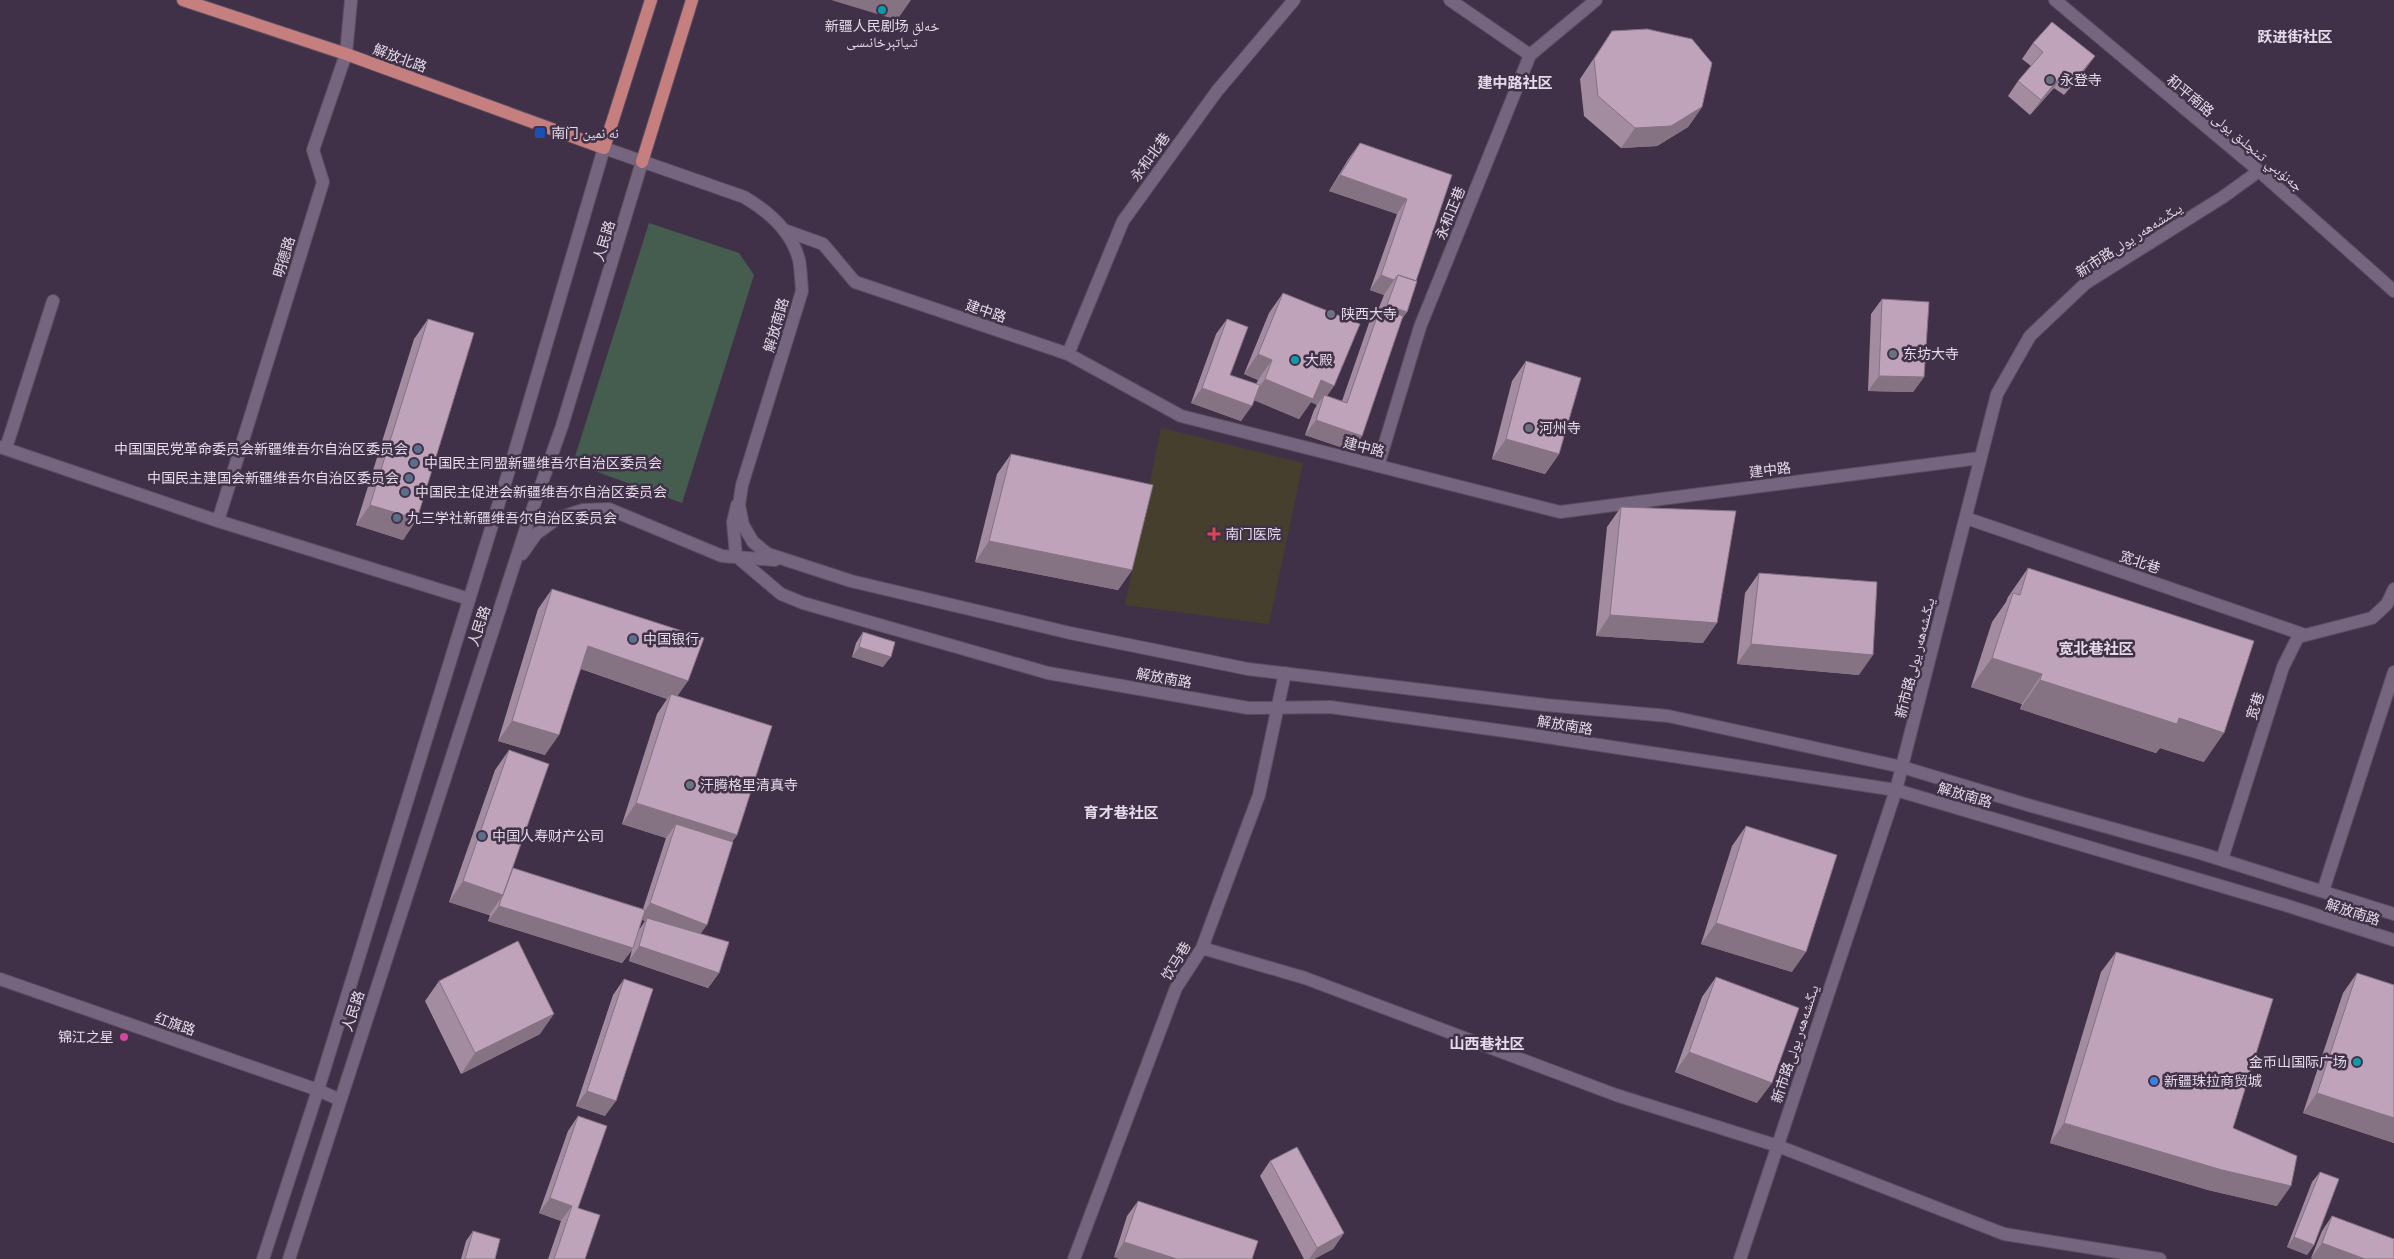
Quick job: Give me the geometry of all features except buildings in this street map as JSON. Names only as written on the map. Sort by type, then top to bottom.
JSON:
[{"type":"main road","name":"解放北路","points":[[184,0],[346,54],[604,148]]},
{"type":"main road","name":"人民路","points":[[604,148],[651,0]]},
{"type":"main road","name":"人民路","points":[[642,162],[692,0]]},
{"type":"street","name":"明德路","points":[[218,521],[323,182],[313,150],[346,54],[351,0]]},
{"type":"street","name":"永和北巷","points":[[1068,354],[1123,221],[1217,91],[1294,0]]},
{"type":"street","points":[[1450,0],[1530,55]]},
{"type":"street","name":"永和正巷","points":[[1378,466],[1420,327],[1530,55],[1596,0]]},
{"type":"street","name":"和平南路 جەنۇبىي تىنچلىق يولى","points":[[2054,0],[2259,171],[2394,291]]},
{"type":"street","name":"解放南路","points":[[604,148],[744,197],[762,207],[784,230],[798,259],[802,291],[742,485],[739,505],[743,525],[753,542],[768,554],[851,581],[1070,633],[1248,669],[1546,705],[1668,716],[1902,767],[2028,806],[2222,859],[2394,914]]},
{"type":"street","name":"人民路","points":[[263,1259],[318,1090],[469,599],[604,148]]},
{"type":"street","name":"人民路","points":[[288,1259],[510,579],[565,417],[642,162]]},
{"type":"street","name":"新市路يىڭىشەھەر يولى","points":[[1740,1259],[1896,790],[1997,394],[2030,336],[2086,283],[2259,171]]},
{"type":"street","name":"建中路","points":[[784,230],[823,244],[855,282],[1068,354],[1181,416],[1560,512],[1980,458]]},
{"type":"street","points":[[53,301],[3,448],[218,521],[469,599]]},
{"type":"street","points":[[736,556],[732,539],[733,522],[742,485]]},
{"type":"street","name":"解放南路","points":[[510,579],[523,552],[536,534],[558,518],[583,510],[609,509],[722,556],[788,561]]},
{"type":"street","name":"宽北巷","points":[[1966,518],[2305,635]]},
{"type":"street","name":"解放南路","points":[[736,556],[781,594],[803,603],[1048,673],[1248,708],[1330,707],[1896,790],[2276,902],[2394,940]]},
{"type":"street","points":[[2305,635],[2372,618],[2387,604],[2394,589]]},
{"type":"street","name":"宽巷","points":[[2222,859],[2283,667],[2298,637],[2305,635]]},
{"type":"street","points":[[2323,891],[2394,672]]},
{"type":"street","name":"饮马巷","points":[[1074,1259],[1176,988],[1202,948],[1259,795],[1285,673]]},
{"type":"street","points":[[1202,948],[1305,978],[1616,1095],[1778,1146],[2004,1234],[2160,1259]]},
{"type":"street","name":"红旗路","points":[[0,979],[318,1090],[340,1100]]},
{"type":"shaded area","name":"南门医院","points":[[1161,428],[1303,463],[1269,624],[1125,605]]},
{"type":"green space","points":[[649,223],[739,253],[754,275],[682,503],[573,463]]},
{"type":"place","name":"新疆人民剧场 خەلق تىياتېرخانىسى","points":[[882,10]]},
{"type":"place","name":"永登寺","points":[[2050,80]]},
{"type":"place","name":"南门 نە نمين","points":[[540,133]]},
{"type":"place","name":"陕西大寺","points":[[1331,314]]},
{"type":"place","name":"东坊大寺","points":[[1893,354]]},
{"type":"place","name":"大殿","points":[[1295,360]]},
{"type":"place","name":"河州寺","points":[[1529,428]]},
{"type":"place","name":"中国国民党革命委员会新疆维吾尔自治区委员会","points":[[418,449]]},
{"type":"place","name":"中国民主同盟新疆维吾尔自治区委员会","points":[[414,463]]},
{"type":"place","name":"中国民主建国会新疆维吾尔自治区委员会","points":[[409,478]]},
{"type":"place","name":"中国民主促进会新疆维吾尔自治区委员会","points":[[405,492]]},
{"type":"place","name":"九三学社新疆维吾尔自治区委员会","points":[[397,518]]},
{"type":"place","name":"南门医院","points":[[1214,534]]},
{"type":"place","name":"中国银行","points":[[633,639]]},
{"type":"place","name":"汗腾格里清真寺","points":[[690,785]]},
{"type":"place","name":"中国人寿财产公司","points":[[482,836]]},
{"type":"place","name":"锦江之星","points":[[124,1037]]},
{"type":"place","name":"金币山国际广场","points":[[2357,1062]]},
{"type":"place","name":"新疆珠拉商贸城","points":[[2154,1081]]},
{"type":"district","name":"跃进街社区","points":[[2295,37]]},
{"type":"district","name":"建中路社区","points":[[1515,83]]},
{"type":"district","name":"宽北巷社区","points":[[2096,649]]},
{"type":"district","name":"育才巷社区","points":[[1121,813]]},
{"type":"district","name":"山西巷社区","points":[[1487,1044]]}]
